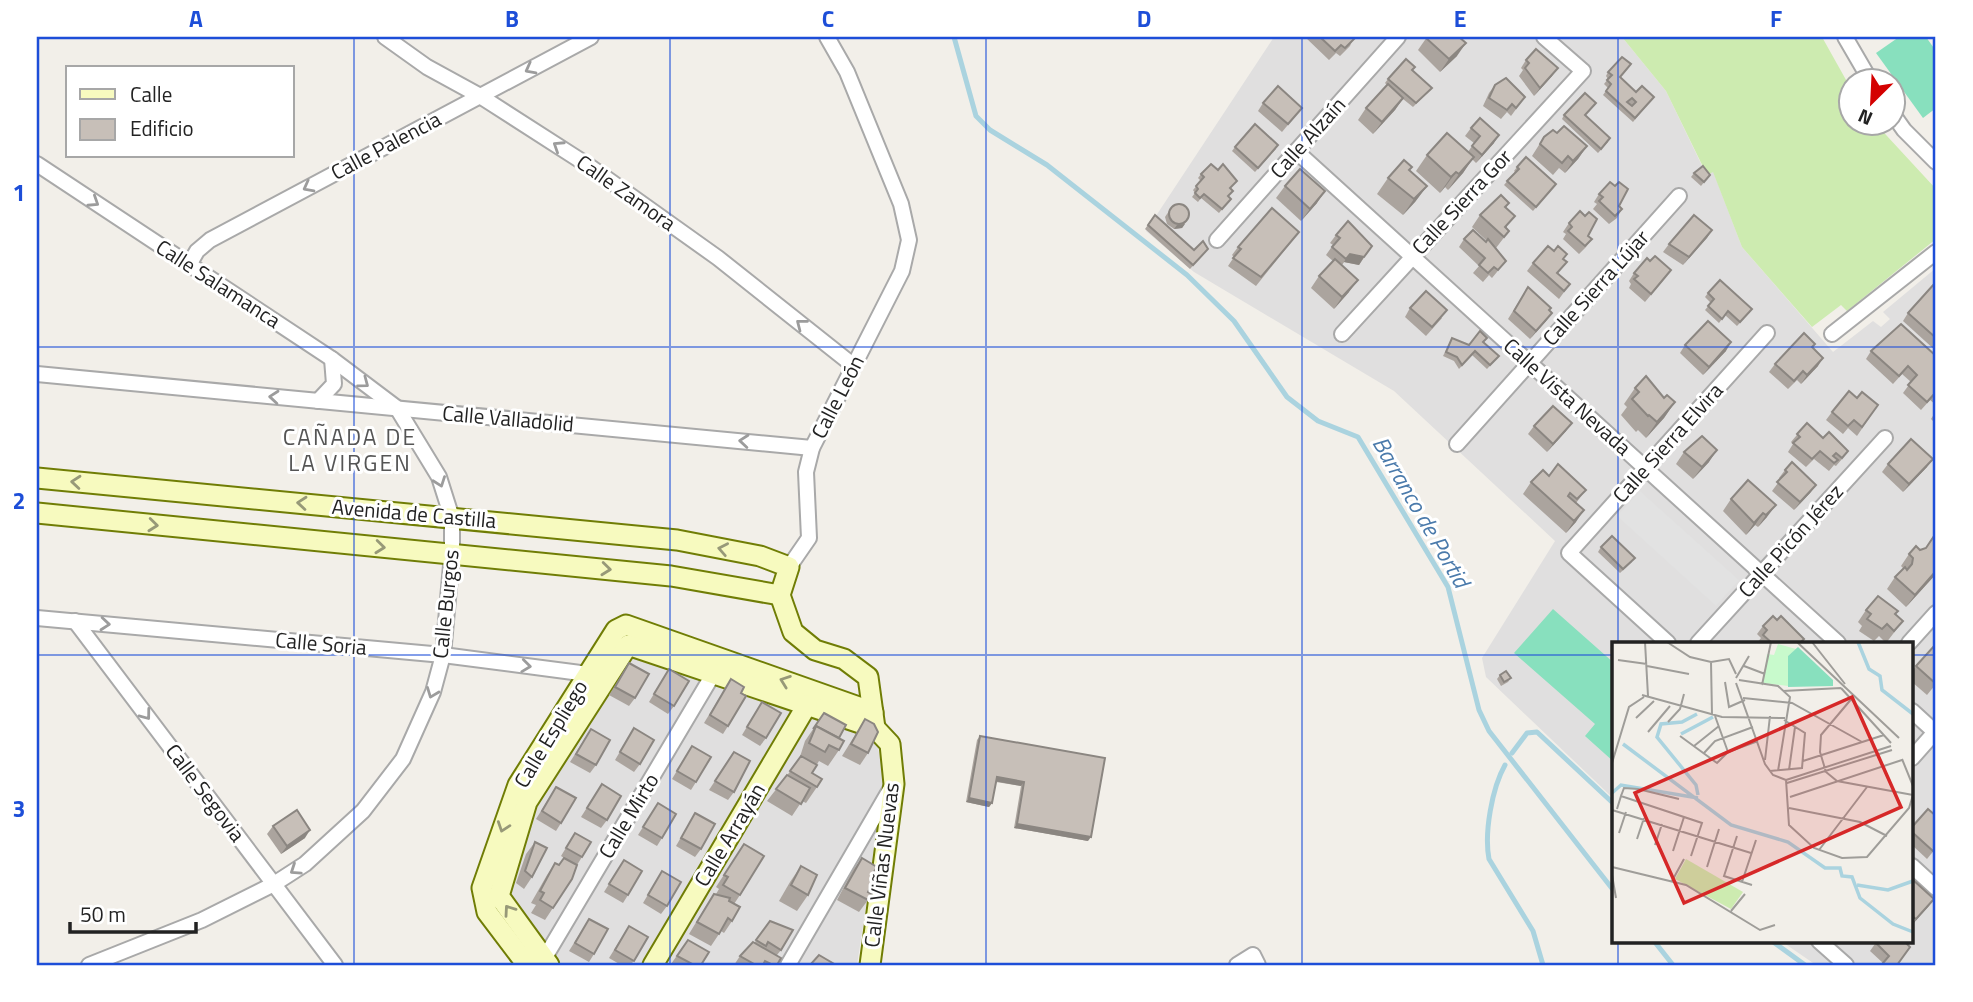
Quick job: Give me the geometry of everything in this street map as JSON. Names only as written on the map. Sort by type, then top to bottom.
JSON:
[{"type":"street","name":"Calle Zamora","points":[[385,37],[427,67],[480,96],[589,166],[718,258],[855,366]]},
{"type":"street","name":"Calle Palencia","points":[[189,265],[197,251],[210,240],[590,37]]},
{"type":"street","name":"Calle León","points":[[780,595],[789,567],[809,538],[806,472],[812,448],[902,271],[909,240],[896,192],[847,72],[827,37]]},
{"type":"street","name":"Calle Alzaín","points":[[1217,240],[1398,37]]},
{"type":"street","name":"Calle Sierra Gor","points":[[1342,334],[1583,71],[1545,37]]},
{"type":"street","points":[[1845,37],[1862,66]]},
{"type":"street","points":[[1906,132],[1936,162]]},
{"type":"street","name":"Calle Vista Nevada","points":[[1296,151],[1837,642]]},
{"type":"street","name":"Calle Salamanca","points":[[37,164],[332,359],[397,408]]},
{"type":"street","name":"Calle Sierra Lújar","points":[[1457,444],[1679,196]]},
{"type":"street","points":[[1832,334],[1936,252]]},
{"type":"street","name":"Calle Sierra Elvira","points":[[1667,642],[1569,553],[1768,333]]},
{"type":"street","points":[[318,401],[334,384],[332,359]]},
{"type":"street","name":"Calle Valladolid","points":[[37,374],[812,448]]},
{"type":"street","name":"Calle Burgos","points":[[89,965],[202,920],[274,884],[305,864],[363,811],[403,759],[433,692],[443,655],[453,554],[452,518],[439,477],[397,408]]},
{"type":"street","name":"Calle Picón Jérez","points":[[1699,642],[1885,438]]},
{"type":"street","name":"Avenida de Castilla","points":[[37,478],[677,540],[760,556],[789,567]]},
{"type":"street","name":"Avenida de Castilla","points":[[37,513],[671,576],[780,595]]},
{"type":"street","points":[[718,666],[874,720],[868,677],[844,659],[815,650],[793,632],[780,595]]},
{"type":"street","points":[[1910,642],[1936,613]]},
{"type":"street","name":"Calle Soria","points":[[37,618],[443,655],[595,677]]},
{"type":"street","name":"Calle Segovia","points":[[75,621],[335,965]]},
{"type":"street","name":"Calle Espliego","points":[[539,964],[499,896],[527,802],[595,677],[616,630],[626,625],[718,666]]},
{"type":"street","name":"Calle Espliego","points":[[595,677],[628,645],[718,666]]},
{"type":"street","name":"Calle Mirto","points":[[539,964],[718,666]]},
{"type":"street","name":"Calle Arrayán","points":[[653,965],[811,698]]},
{"type":"street","points":[[1913,712],[1936,732],[1913,757]]},
{"type":"street","name":"Calle Viñas Nuevas","points":[[870,965],[894,784],[890,744],[874,720]]},
{"type":"street","points":[[788,965],[894,784]]},
{"type":"street","points":[[1913,867],[1936,888]]},
{"type":"street","points":[[1819,942],[1846,965]]},
{"type":"street","points":[[1237,965],[1255,960]]},
{"type":"shaded area","points":[[1274,37],[1622,37],[1666,91],[1706,174],[1713,171],[1742,247],[1833,352],[1873,321],[1881,327],[1890,319],[1883,312],[1936,268],[1936,965],[1816,965],[1782,942],[1913,942],[1913,642],[1612,642],[1612,797],[1486,677],[1482,658],[1555,541],[1394,391],[1194,272],[1146,231]]},
{"type":"shaded area","points":[[1640,491],[1739,580],[1716,606],[1617,516]]},
{"type":"shaded area","points":[[631,651],[876,738],[885,782],[857,965],[561,965],[509,899],[535,798]]},
{"type":"green space","points":[[1622,37],[1822,37],[1838,66],[1836,66],[1836,136],[1887,136],[1936,189],[1936,239],[1847,311],[1841,305],[1812,327],[1742,247],[1713,172],[1707,175],[1666,91]]},
{"type":"green space","points":[[1899,37],[1926,37],[1936,51],[1936,108],[1923,118],[1906,94],[1906,66],[1885,66],[1876,53]]},
{"type":"green space","points":[[1553,609],[1612,661],[1612,760],[1585,736],[1595,724],[1514,653]]},
{"type":"building","points":[[1320,37],[1355,38],[1345,48],[1341,45],[1335,51]]},
{"type":"building","points":[[1427,37],[1459,37],[1466,43],[1449,59]]},
{"type":"building","points":[[1536,49],[1558,68],[1540,88],[1525,68],[1529,63],[1526,60]]},
{"type":"building","points":[[1622,57],[1631,64],[1620,77],[1636,92],[1642,86],[1654,97],[1635,118],[1606,91],[1611,84],[1607,80],[1612,75],[1608,72]],"holes":[[[1632,98],[1636,102],[1632,106],[1627,102]]]},
{"type":"building","points":[[1406,59],[1415,67],[1412,70],[1432,88],[1416,103],[1388,79]]},
{"type":"building","points":[[1506,78],[1525,97],[1516,108],[1512,104],[1507,110],[1489,98],[1495,85]]},
{"type":"building","points":[[1388,84],[1403,98],[1382,122],[1366,108]]},
{"type":"building","points":[[1278,86],[1302,108],[1288,124],[1263,103]]},
{"type":"building","points":[[1585,93],[1596,103],[1585,115],[1610,138],[1601,149],[1564,115]]},
{"type":"building","points":[[1480,118],[1499,135],[1482,155],[1472,146],[1480,136],[1471,128]]},
{"type":"building","points":[[1255,124],[1278,145],[1258,168],[1235,147]]},
{"type":"building","points":[[1564,126],[1587,146],[1573,161],[1568,156],[1562,163],[1540,144],[1553,130],[1557,133]]},
{"type":"building","points":[[1447,133],[1474,157],[1459,174],[1456,172],[1451,177],[1427,155]]},
{"type":"building","points":[[1526,157],[1556,184],[1536,207],[1507,181]]},
{"type":"building","points":[[1404,160],[1412,167],[1409,170],[1427,186],[1414,199],[1388,178]]},
{"type":"building","points":[[1211,164],[1218,170],[1223,164],[1237,181],[1230,188],[1233,191],[1228,196],[1231,199],[1222,209],[1204,194],[1200,198],[1195,193],[1198,189],[1196,186],[1204,177],[1201,174]]},
{"type":"building","points":[[1703,166],[1710,175],[1704,182],[1694,173]]},
{"type":"building","points":[[1300,169],[1325,191],[1310,209],[1285,186]]},
{"type":"building","points":[[1610,182],[1615,186],[1619,182],[1628,189],[1619,206],[1622,209],[1615,216],[1599,201],[1603,197],[1599,194]]},
{"type":"building","points":[[1501,195],[1509,203],[1505,207],[1515,216],[1505,227],[1509,231],[1504,237],[1480,215]]},
{"type":"building","points":[[1179,204],[1186,207],[1189,214],[1186,221],[1179,224],[1172,221],[1169,214],[1172,207]]},
{"type":"building","points":[[1272,208],[1299,232],[1261,277],[1233,258],[1241,249],[1238,247]]},
{"type":"building","points":[[1580,211],[1585,216],[1589,212],[1597,219],[1588,236],[1592,239],[1585,246],[1568,231],[1572,227],[1569,223]]},
{"type":"building","points":[[1155,215],[1194,250],[1203,241],[1208,249],[1193,265],[1148,225]]},
{"type":"building","points":[[1694,215],[1712,230],[1689,257],[1669,244]]},
{"type":"building","points":[[1348,221],[1372,246],[1364,257],[1350,254],[1346,259],[1332,247],[1340,238],[1336,235]]},
{"type":"building","points":[[1473,230],[1486,242],[1488,239],[1506,261],[1498,270],[1494,267],[1488,273],[1479,265],[1485,258],[1464,239]]},
{"type":"building","points":[[1548,246],[1554,251],[1558,246],[1567,254],[1563,259],[1567,262],[1557,273],[1570,284],[1564,291],[1533,263]]},
{"type":"building","points":[[1655,256],[1671,270],[1651,294],[1634,279],[1638,276],[1634,273],[1647,258],[1650,261]]},
{"type":"building","points":[[1335,259],[1358,280],[1342,297],[1319,276]]},
{"type":"building","points":[[1720,280],[1752,309],[1740,322],[1728,311],[1722,319],[1708,306],[1714,299],[1708,293]]},
{"type":"building","points":[[1936,284],[1936,338],[1908,313]]},
{"type":"building","points":[[1528,287],[1551,308],[1549,310],[1552,313],[1536,331],[1514,311]]},
{"type":"building","points":[[1426,291],[1447,310],[1432,327],[1410,308]]},
{"type":"building","points":[[1708,321],[1731,342],[1709,367],[1685,345]]},
{"type":"building","points":[[1901,324],[1936,356],[1936,392],[1927,402],[1908,385],[1917,375],[1908,366],[1899,376],[1871,351]]},
{"type":"building","points":[[1480,331],[1487,338],[1483,342],[1499,356],[1490,365],[1475,351],[1462,365],[1457,357],[1446,352],[1452,338],[1469,345]]},
{"type":"building","points":[[1804,333],[1815,344],[1812,347],[1823,358],[1807,375],[1803,371],[1794,381],[1775,364]]},
{"type":"building","points":[[1646,376],[1664,398],[1667,395],[1675,402],[1657,422],[1632,399],[1639,392],[1635,388]]},
{"type":"building","points":[[1849,391],[1857,398],[1862,392],[1878,405],[1862,427],[1854,420],[1848,426],[1832,412]]},
{"type":"building","points":[[1553,406],[1572,423],[1553,444],[1534,426]]},
{"type":"building","points":[[1807,423],[1823,438],[1829,432],[1848,451],[1842,458],[1836,453],[1833,456],[1838,460],[1834,463],[1820,451],[1812,459],[1793,443],[1800,437],[1797,434]]},
{"type":"building","points":[[1702,436],[1717,450],[1702,467],[1684,452]]},
{"type":"building","points":[[1911,439],[1933,459],[1909,484],[1888,464]]},
{"type":"building","points":[[1792,462],[1816,485],[1800,502],[1777,482]]},
{"type":"building","points":[[1558,464],[1586,490],[1577,499],[1570,493],[1568,496],[1584,510],[1574,521],[1531,482],[1543,470],[1549,476]]},
{"type":"building","points":[[1748,480],[1776,505],[1754,523],[1731,499]]},
{"type":"building","points":[[1936,533],[1936,571],[1915,595],[1895,577],[1912,564],[1913,558],[1909,554],[1916,546],[1920,550],[1926,548]]},
{"type":"building","points":[[1612,536],[1635,558],[1623,569],[1601,547]]},
{"type":"building","points":[[1878,596],[1898,611],[1895,614],[1903,621],[1894,631],[1887,624],[1882,629],[1867,619],[1871,614],[1866,610]]},
{"type":"building","points":[[1773,616],[1777,620],[1781,616],[1804,639],[1801,642],[1771,642],[1763,635],[1767,630],[1763,626]]},
{"type":"building","points":[[1935,645],[1936,682],[1935,683],[1916,666]]},
{"type":"building","points":[[629,663],[649,674],[635,698],[615,687]]},
{"type":"building","points":[[669,669],[689,681],[674,706],[654,694]]},
{"type":"building","points":[[1506,671],[1511,678],[1504,682],[1500,675]]},
{"type":"building","points":[[731,679],[744,687],[741,693],[746,696],[728,726],[710,715]]},
{"type":"building","points":[[762,702],[781,713],[766,738],[747,727]]},
{"type":"building","points":[[824,713],[846,725],[839,738],[816,726],[813,729]]},
{"type":"building","points":[[865,719],[874,724],[878,732],[868,753],[851,744]]},
{"type":"building","points":[[816,726],[844,741],[839,750],[829,745],[825,752],[809,743]]},
{"type":"building","points":[[634,728],[654,740],[640,764],[620,752]]},
{"type":"building","points":[[591,729],[610,740],[596,765],[576,754]]},
{"type":"building","points":[[980,736],[1105,758],[1091,837],[1017,824],[1024,782],[997,777],[992,803],[969,798]]},
{"type":"building","points":[[692,746],[711,757],[696,782],[677,771]]},
{"type":"building","points":[[734,752],[750,761],[734,792],[715,781]]},
{"type":"building","points":[[801,756],[817,765],[812,773],[822,779],[817,787],[790,771]]},
{"type":"building","points":[[787,775],[810,788],[801,804],[776,789]]},
{"type":"building","points":[[602,784],[621,796],[607,820],[587,808]]},
{"type":"building","points":[[556,787],[576,798],[561,823],[542,811]]},
{"type":"building","points":[[658,803],[676,814],[662,838],[643,827]]},
{"type":"building","points":[[1928,809],[1936,816],[1936,847],[1933,851],[1913,833],[1913,826]]},
{"type":"building","points":[[297,810],[310,830],[287,846],[273,826]]},
{"type":"building","points":[[695,813],[715,824],[701,849],[681,838]]},
{"type":"building","points":[[575,833],[591,842],[582,857],[566,848]]},
{"type":"building","points":[[535,842],[547,848],[532,877],[525,871]]},
{"type":"building","points":[[744,844],[764,856],[740,895],[723,885],[728,877],[724,875]]},
{"type":"building","points":[[564,858],[577,865],[572,879],[553,908],[540,900],[544,893],[540,891],[555,863],[559,865]]},
{"type":"building","points":[[862,858],[877,867],[872,875],[876,877],[868,892],[872,894],[868,900],[845,888]]},
{"type":"building","points":[[624,860],[642,871],[628,895],[609,884]]},
{"type":"building","points":[[801,866],[817,875],[808,895],[791,885]]},
{"type":"building","points":[[662,871],[681,882],[667,906],[648,895]]},
{"type":"building","points":[[1913,880],[1934,899],[1916,919],[1913,917]]},
{"type":"building","points":[[714,894],[730,898],[729,901],[740,907],[732,921],[728,918],[719,934],[697,922]]},
{"type":"building","points":[[589,919],[608,929],[594,954],[575,943]]},
{"type":"building","points":[[770,921],[793,930],[781,950],[768,942],[766,946],[756,940]]},
{"type":"building","points":[[629,926],[648,937],[634,961],[615,950]]},
{"type":"building","points":[[688,940],[709,952],[701,965],[694,965],[677,956]]},
{"type":"building","points":[[753,942],[781,958],[777,965],[765,961],[763,965],[756,965],[740,956]]},
{"type":"building","points":[[1905,942],[1910,947],[1897,965],[1885,965],[1883,963],[1889,956],[1876,943]]},
{"type":"building","points":[[819,955],[836,965],[810,965]]},
{"type":"waterway","name":"Barranco de Portid","points":[[954,37],[976,116],[990,130],[1047,165],[1187,275],[1234,321],[1287,397],[1318,421],[1358,437],[1448,587],[1479,710],[1489,731],[1612,888]]},
{"type":"waterway","points":[[1512,753],[1527,733],[1537,732],[1612,802]]},
{"type":"waterway","points":[[1505,765],[1490,811],[1489,859],[1533,931],[1543,965]]},
{"type":"waterway","name":"Barranco de Portid","points":[[1655,942],[1673,965]]},
{"type":"waterway","points":[[1773,942],[1805,965]]},
{"type":"district","name":"CAÑADA DE LA VIRGEN","points":[[350,450]]}]
